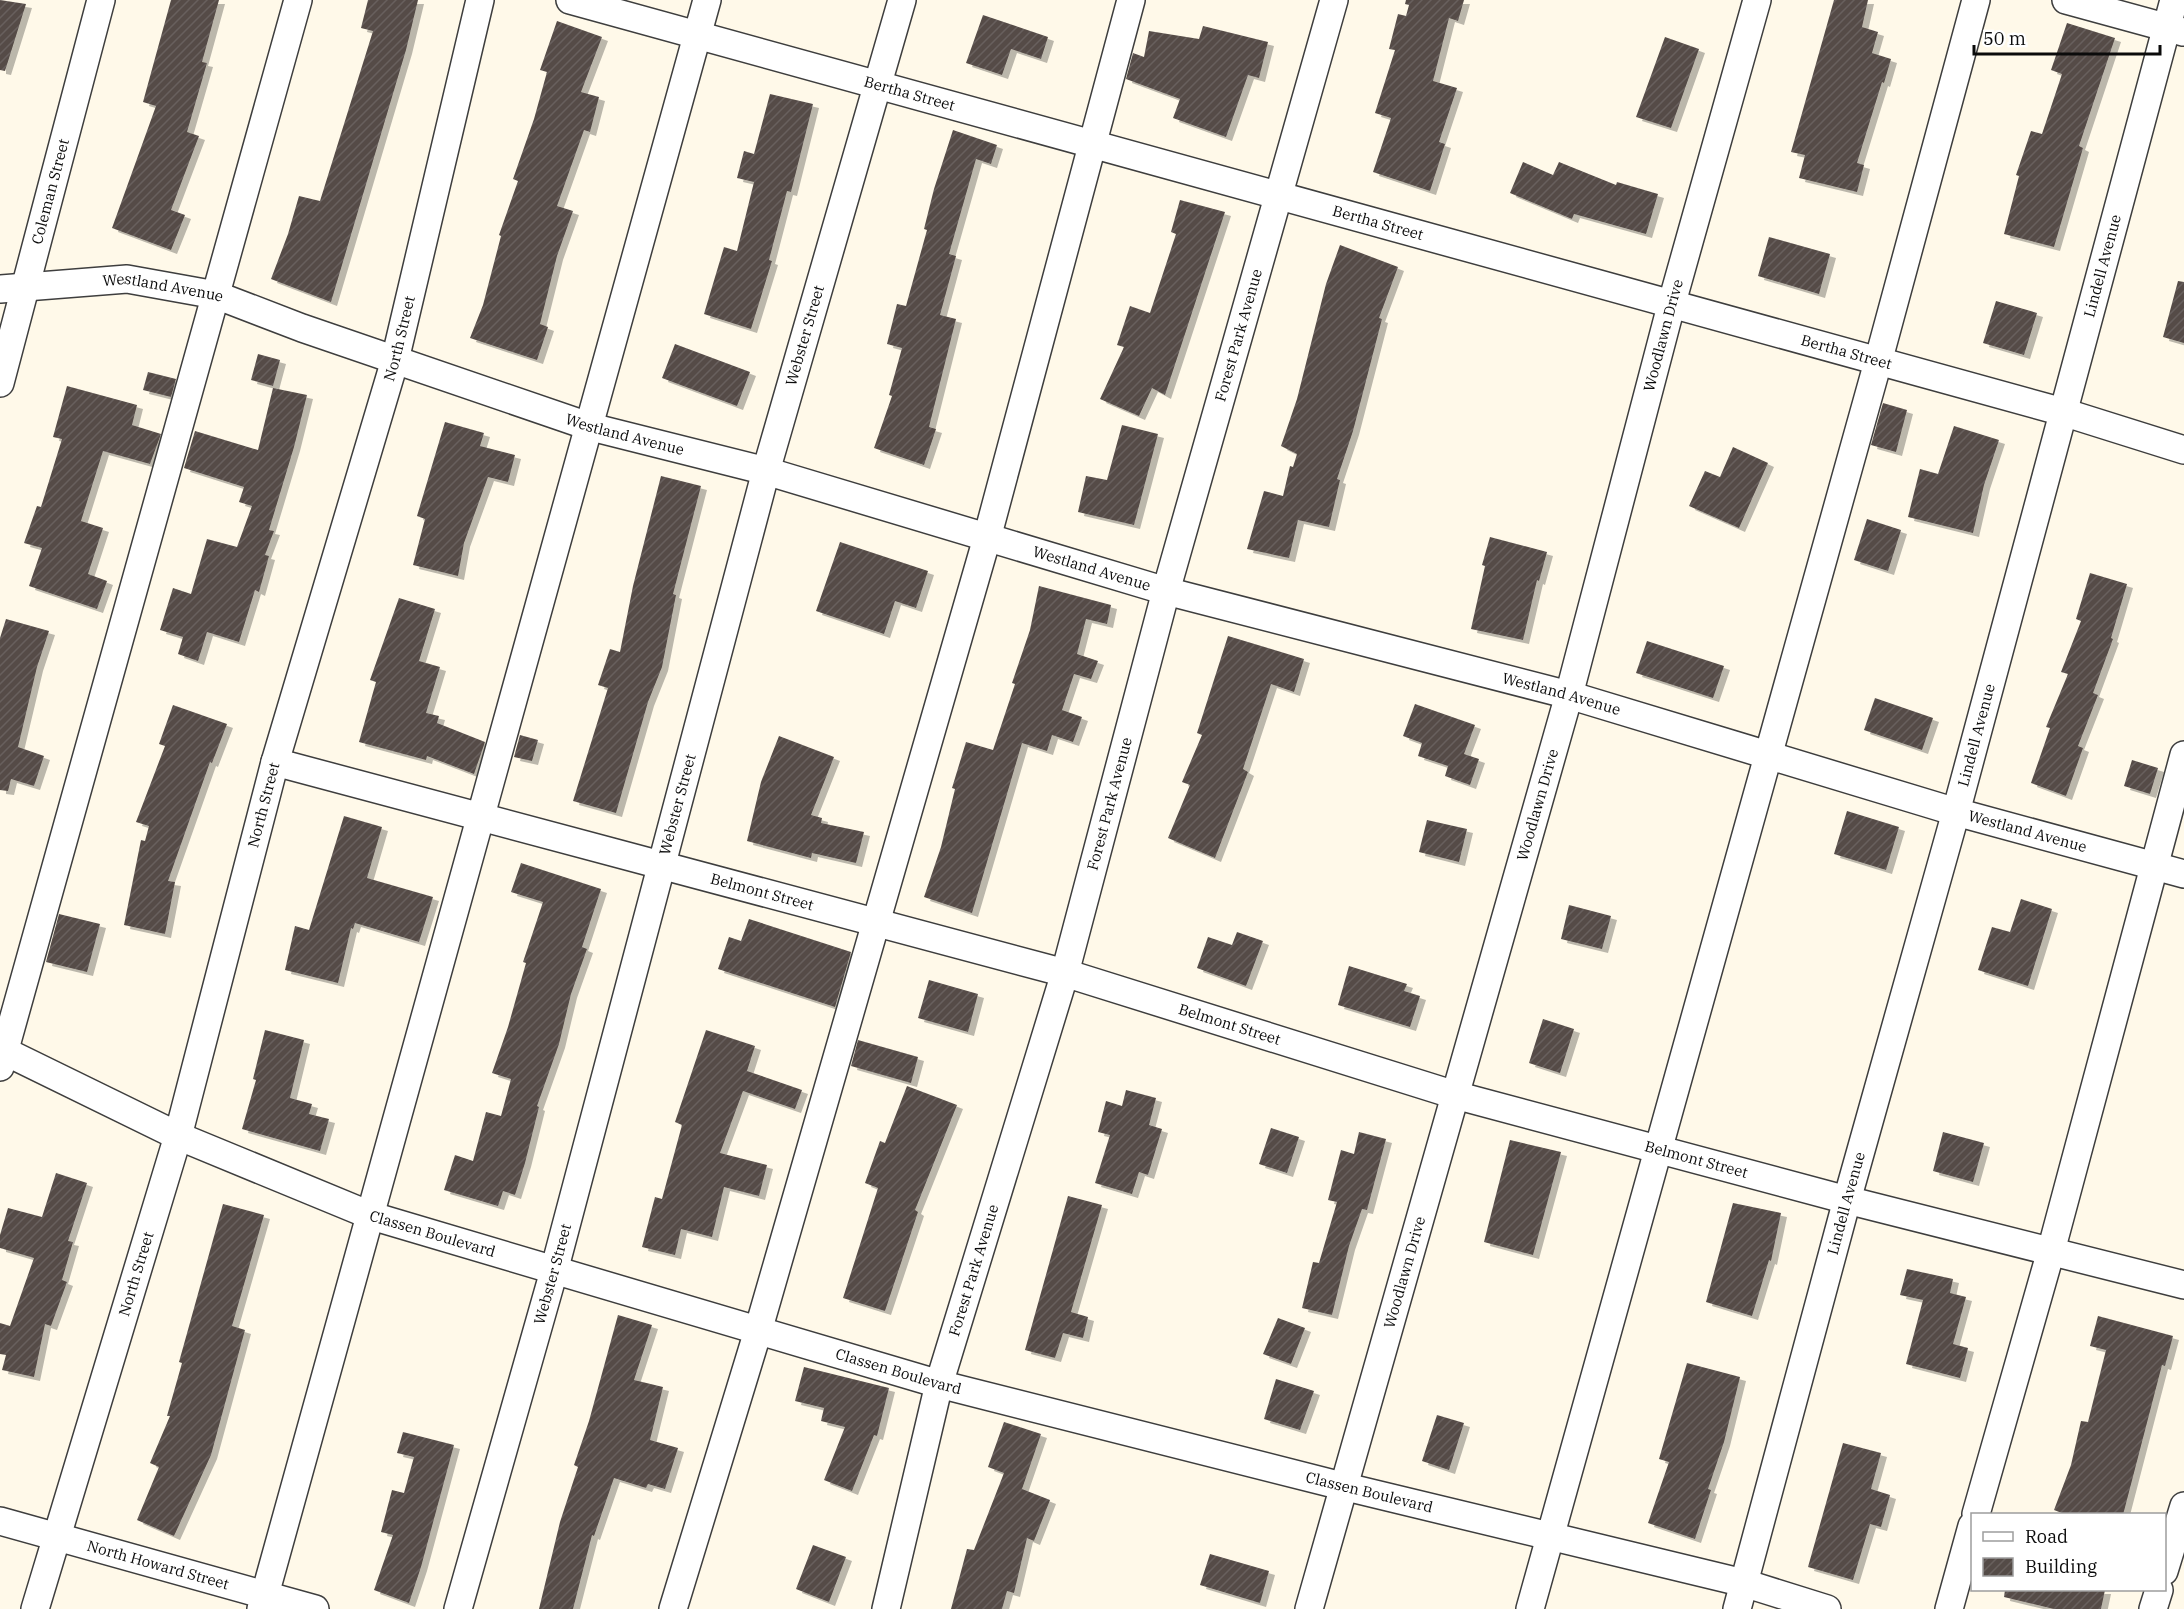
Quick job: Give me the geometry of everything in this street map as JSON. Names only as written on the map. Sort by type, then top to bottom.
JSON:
[{"type":"street","name":"Coleman Street","points":[[0,383],[27,288],[101,0]]},
{"type":"street","points":[[1,1056],[298,0]]},
{"type":"street","name":"North Street","points":[[35,1609],[55,1536],[178,1136],[275,762],[394,360],[480,0]]},
{"type":"street","name":"Bertha Street","points":[[570,0],[876,86],[1280,195],[1671,306],[2063,412],[2184,450]]},
{"type":"street","points":[[263,1602],[708,0]]},
{"type":"street","name":"Webster Street","points":[[458,1609],[554,1271],[663,868],[766,471],[902,0]]},
{"type":"street","points":[[673,1609],[758,1331],[987,538],[1090,144],[1131,0]]},
{"type":"street","name":"Forest Park Avenue","points":[[886,1609],[939,1384],[1065,973],[1166,591],[1334,0]]},
{"type":"street","name":"Woodlawn Drive","points":[[1310,1609],[1342,1486],[1569,695],[1671,306],[1757,0]]},
{"type":"street","points":[[1530,1609],[1656,1149],[1878,362],[1976,0]]},
{"type":"street","points":[[2066,0],[2175,30]]},
{"type":"street","name":"Lindell Avenue","points":[[1737,1609],[1847,1200],[1956,812],[2063,412],[2175,30],[2174,0]]},
{"type":"street","name":"Westland Avenue","points":[[0,289],[127,279],[216,295],[394,360],[591,427],[766,471],[1166,591],[1569,695],[1956,812],[2184,874]]},
{"type":"street","points":[[1977,1513],[2051,1251],[2184,755]]},
{"type":"street","name":"Belmont Street","points":[[275,762],[663,868],[1065,973],[1455,1095],[1847,1200],[2184,1285]]},
{"type":"street","name":"Classen Boulevard","points":[[1,1056],[178,1136],[372,1216],[939,1384],[1342,1486],[1744,1583],[1827,1609]]},
{"type":"street","points":[[2166,1564],[2184,1506]]},
{"type":"street","name":"North Howard Street","points":[[0,1521],[55,1536],[263,1602],[315,1609]]},
{"type":"street","points":[[1949,1609],[1971,1530]]},
{"type":"street","points":[[2153,1609],[2159,1591]]},
{"type":"building","points":[[0,0],[26,4],[5,71],[0,70]]},
{"type":"building","points":[[171,0],[219,0],[202,62],[207,63],[187,132],[199,136],[171,210],[185,215],[171,250],[112,228],[156,106],[143,102]]},
{"type":"building","points":[[368,0],[418,0],[406,50],[331,302],[271,279],[299,196],[320,201],[373,31],[361,28]]},
{"type":"building","points":[[1406,0],[1464,0],[1458,21],[1449,18],[1433,81],[1457,88],[1439,142],[1445,144],[1430,191],[1373,172],[1391,118],[1375,113],[1395,50],[1389,49],[1398,14],[1406,16],[1409,5],[1405,4]]},
{"type":"building","points":[[1834,0],[1868,0],[1862,27],[1878,32],[1872,53],[1891,59],[1857,163],[1864,165],[1857,192],[1799,178],[1805,155],[1791,152]]},
{"type":"building","points":[[983,15],[1048,37],[1041,59],[1011,49],[1002,75],[966,63]]},
{"type":"building","points":[[557,21],[602,37],[581,92],[599,97],[590,132],[584,130],[557,206],[573,211],[557,256],[540,324],[548,327],[537,360],[470,338],[483,305],[501,236],[499,235],[518,181],[513,179],[534,119],[547,72],[540,70]]},
{"type":"building","points":[[2067,23],[2115,38],[2079,146],[2083,148],[2054,247],[2004,234],[2019,176],[2016,175],[2031,131],[2042,134],[2062,74],[2051,70]]},
{"type":"building","points":[[1203,26],[1268,42],[1259,78],[1248,75],[1226,137],[1173,118],[1180,99],[1126,79],[1133,53],[1144,57],[1149,31],[1199,39]]},
{"type":"building","points":[[1665,37],[1699,49],[1671,128],[1636,117]]},
{"type":"building","points":[[770,94],[813,104],[791,192],[787,191],[769,260],[772,261],[751,329],[704,314],[724,247],[737,251],[754,182],[737,178],[744,151],[754,154]]},
{"type":"building","points":[[953,130],[997,145],[991,164],[976,159],[949,254],[956,256],[940,315],[956,319],[929,427],[936,429],[924,465],[874,448],[892,396],[889,395],[902,348],[887,344],[897,304],[906,306],[927,230],[924,229],[934,189]]},
{"type":"building","points":[[1523,162],[1553,175],[1559,162],[1616,185],[1617,182],[1658,194],[1646,234],[1574,214],[1572,219],[1510,193]]},
{"type":"building","points":[[1180,200],[1225,212],[1165,395],[1152,388],[1139,416],[1100,399],[1124,347],[1117,345],[1130,306],[1150,313],[1176,234],[1171,232]]},
{"type":"building","points":[[1769,237],[1830,254],[1819,294],[1758,276]]},
{"type":"building","points":[[1340,245],[1398,267],[1379,318],[1382,319],[1353,431],[1337,479],[1340,480],[1329,527],[1298,520],[1289,558],[1247,549],[1264,491],[1283,496],[1290,466],[1293,467],[1297,454],[1281,446],[1297,399],[1326,284]]},
{"type":"building","points":[[2178,281],[2184,282],[2184,343],[2163,337]]},
{"type":"building","points":[[1996,301],[2037,313],[2024,355],[1983,343]]},
{"type":"building","points":[[675,344],[750,372],[737,406],[662,378]]},
{"type":"building","points":[[258,354],[280,360],[273,386],[251,380]]},
{"type":"building","points":[[148,372],[176,379],[171,397],[143,390]]},
{"type":"building","points":[[67,386],[137,405],[132,425],[161,434],[150,464],[103,451],[81,521],[103,528],[88,574],[107,581],[97,609],[29,586],[42,548],[24,543],[37,506],[41,507],[62,439],[53,437]]},
{"type":"building","points":[[273,388],[307,395],[269,530],[274,531],[265,555],[269,556],[259,592],[255,590],[239,642],[207,632],[198,661],[178,654],[183,637],[160,630],[173,588],[191,594],[207,539],[237,547],[252,506],[239,502],[244,487],[184,468],[195,431],[258,450]]},
{"type":"building","points":[[1883,403],[1907,410],[1896,452],[1871,445]]},
{"type":"building","points":[[445,422],[484,433],[480,446],[515,455],[508,482],[488,477],[464,543],[458,576],[413,565],[425,519],[417,516]]},
{"type":"building","points":[[1122,425],[1158,434],[1134,525],[1078,512],[1086,476],[1107,480]]},
{"type":"building","points":[[1954,426],[1999,440],[1984,485],[1973,533],[1908,517],[1920,469],[1938,474]]},
{"type":"building","points":[[1733,447],[1768,463],[1739,528],[1689,506],[1705,471],[1720,477]]},
{"type":"building","points":[[661,476],[701,486],[673,594],[676,595],[662,667],[648,702],[616,813],[573,801],[608,688],[598,685],[610,649],[620,652],[633,586]]},
{"type":"building","points":[[1867,519],[1901,530],[1888,571],[1854,560]]},
{"type":"building","points":[[1490,537],[1547,552],[1539,581],[1537,580],[1523,640],[1471,629],[1485,566],[1482,565]]},
{"type":"building","points":[[840,542],[928,571],[916,608],[895,601],[884,634],[816,611]]},
{"type":"building","points":[[2090,573],[2127,584],[2111,638],[2113,639],[2093,693],[2098,695],[2078,746],[2083,748],[2066,796],[2031,783],[2050,728],[2046,727],[2068,674],[2061,672],[2081,621],[2076,619]]},
{"type":"building","points":[[1039,586],[1111,605],[1107,624],[1086,619],[1077,654],[1098,661],[1091,679],[1074,674],[1062,710],[1082,717],[1073,742],[1052,735],[1047,751],[1022,743],[972,913],[924,897],[941,847],[955,789],[952,788],[966,742],[993,750],[1015,684],[1012,683],[1030,630]]},
{"type":"building","points":[[399,598],[435,609],[419,661],[440,667],[426,713],[439,716],[437,723],[485,742],[474,774],[427,756],[426,760],[359,742],[376,682],[370,680]]},
{"type":"building","points":[[6,619],[49,631],[37,667],[18,747],[44,756],[34,786],[11,779],[8,791],[0,790],[0,638]]},
{"type":"building","points":[[1228,636],[1304,659],[1294,692],[1271,684],[1243,769],[1248,772],[1215,858],[1168,838],[1190,785],[1182,782],[1202,735],[1197,733]]},
{"type":"building","points":[[1647,641],[1724,666],[1713,698],[1636,673]]},
{"type":"building","points":[[1875,698],[1933,718],[1922,750],[1864,730]]},
{"type":"building","points":[[1415,704],[1475,725],[1464,754],[1479,759],[1470,785],[1445,776],[1448,766],[1418,756],[1422,743],[1403,736]]},
{"type":"building","points":[[173,705],[227,724],[212,763],[210,762],[168,881],[175,882],[165,934],[124,925],[141,840],[145,841],[149,826],[136,822],[165,746],[159,744]]},
{"type":"building","points":[[520,735],[538,740],[532,761],[514,757]]},
{"type":"building","points":[[779,736],[834,757],[811,815],[822,818],[821,823],[864,832],[856,863],[812,853],[811,858],[747,841],[761,782]]},
{"type":"building","points":[[2132,760],[2158,768],[2150,794],[2124,786]]},
{"type":"building","points":[[1847,811],[1899,827],[1886,870],[1834,854]]},
{"type":"building","points":[[344,816],[382,827],[367,878],[433,897],[419,942],[355,923],[353,929],[351,928],[338,983],[285,970],[295,926],[309,930]]},
{"type":"building","points":[[1427,820],[1467,829],[1459,862],[1419,852]]},
{"type":"building","points":[[521,863],[601,889],[582,947],[587,949],[571,994],[559,1044],[537,1106],[539,1107],[515,1195],[503,1191],[498,1206],[444,1190],[455,1155],[473,1161],[486,1112],[501,1116],[511,1079],[492,1073],[508,1027],[526,963],[523,962],[543,902],[511,892]]},
{"type":"building","points":[[2021,899],[2052,909],[2028,986],[1978,970],[1992,927],[2010,932]]},
{"type":"building","points":[[1569,905],[1611,916],[1602,949],[1561,939]]},
{"type":"building","points":[[59,914],[100,924],[87,972],[46,962]]},
{"type":"building","points":[[749,919],[851,952],[835,1007],[718,969],[729,937],[741,941]]},
{"type":"building","points":[[1237,932],[1263,941],[1246,986],[1197,968],[1208,937],[1232,945]]},
{"type":"building","points":[[1349,966],[1407,984],[1404,991],[1420,996],[1410,1027],[1338,1005]]},
{"type":"building","points":[[929,980],[978,994],[968,1032],[918,1018]]},
{"type":"building","points":[[1543,1019],[1574,1029],[1560,1073],[1529,1063]]},
{"type":"building","points":[[265,1030],[304,1040],[290,1098],[312,1104],[309,1114],[329,1119],[320,1151],[242,1129],[256,1080],[253,1079]]},
{"type":"building","points":[[706,1030],[755,1046],[747,1071],[802,1090],[795,1109],[743,1091],[720,1153],[767,1165],[759,1196],[724,1187],[712,1237],[681,1229],[675,1255],[642,1247],[655,1197],[662,1199],[682,1125],[675,1122]]},
{"type":"building","points":[[858,1040],[918,1057],[911,1083],[851,1066]]},
{"type":"building","points":[[907,1086],[957,1105],[915,1210],[918,1212],[885,1311],[843,1298],[878,1188],[865,1183],[880,1141],[885,1143]]},
{"type":"building","points":[[1126,1090],[1156,1098],[1149,1125],[1162,1129],[1148,1175],[1139,1172],[1132,1194],[1095,1183],[1110,1135],[1098,1132],[1106,1101],[1122,1106]]},
{"type":"building","points":[[1271,1128],[1299,1137],[1287,1173],[1259,1164]]},
{"type":"building","points":[[1359,1132],[1386,1139],[1367,1210],[1362,1209],[1349,1246],[1332,1315],[1302,1308],[1313,1262],[1319,1263],[1337,1202],[1328,1200],[1341,1150],[1354,1154]]},
{"type":"building","points":[[1943,1132],[1984,1143],[1973,1182],[1933,1171]]},
{"type":"building","points":[[1510,1140],[1561,1152],[1533,1255],[1484,1242]]},
{"type":"building","points":[[56,1173],[87,1183],[68,1241],[73,1242],[62,1280],[67,1282],[51,1326],[45,1324],[34,1377],[2,1370],[6,1355],[0,1354],[0,1323],[10,1326],[34,1258],[0,1248],[0,1235],[8,1208],[42,1217]]},
{"type":"building","points":[[1068,1196],[1102,1205],[1071,1312],[1088,1317],[1083,1338],[1063,1333],[1055,1358],[1025,1350]]},
{"type":"building","points":[[1733,1203],[1781,1213],[1771,1261],[1769,1260],[1752,1316],[1706,1302]]},
{"type":"building","points":[[223,1204],[264,1215],[232,1326],[245,1330],[211,1455],[174,1536],[137,1520],[159,1467],[150,1463],[170,1416],[167,1416],[182,1363],[179,1362]]},
{"type":"building","points":[[1907,1269],[1953,1279],[1950,1293],[1966,1297],[1953,1344],[1968,1348],[1960,1378],[1906,1364],[1923,1300],[1900,1295]]},
{"type":"building","points":[[618,1315],[652,1325],[634,1380],[663,1387],[650,1440],[678,1448],[665,1489],[648,1484],[646,1488],[614,1478],[594,1536],[592,1535],[573,1609],[539,1609],[560,1522],[578,1467],[574,1465],[589,1421]]},
{"type":"building","points":[[2098,1316],[2173,1336],[2165,1366],[2162,1365],[2124,1513],[2062,1513],[2054,1510],[2071,1465],[2081,1421],[2088,1422],[2106,1350],[2090,1346]]},
{"type":"building","points":[[1278,1318],[1305,1328],[1291,1364],[1263,1354]]},
{"type":"building","points":[[1687,1363],[1740,1377],[1724,1442],[1708,1489],[1711,1490],[1695,1539],[1648,1523],[1669,1462],[1659,1459]]},
{"type":"building","points":[[804,1367],[889,1388],[877,1436],[874,1435],[852,1491],[824,1480],[845,1427],[821,1421],[824,1408],[795,1401]]},
{"type":"building","points":[[1276,1379],[1314,1391],[1300,1430],[1264,1419]]},
{"type":"building","points":[[1437,1415],[1464,1423],[1449,1470],[1422,1461]]},
{"type":"building","points":[[1004,1422],[1041,1434],[1022,1489],[1050,1500],[1034,1541],[1027,1538],[1014,1593],[1007,1591],[1002,1609],[951,1609],[967,1549],[974,1550],[1004,1473],[988,1467]]},
{"type":"building","points":[[403,1432],[454,1445],[409,1603],[374,1590],[393,1535],[381,1532],[392,1490],[404,1493],[414,1457],[397,1453]]},
{"type":"building","points":[[1843,1443],[1881,1453],[1871,1489],[1890,1495],[1881,1527],[1870,1524],[1853,1580],[1808,1567]]},
{"type":"building","points":[[813,1545],[846,1557],[829,1602],[796,1589]]},
{"type":"building","points":[[1210,1554],[1269,1571],[1260,1603],[1200,1585]]},
{"type":"building","points":[[2005,1591],[2105,1591],[2101,1609],[2054,1609],[2004,1597]]}]
